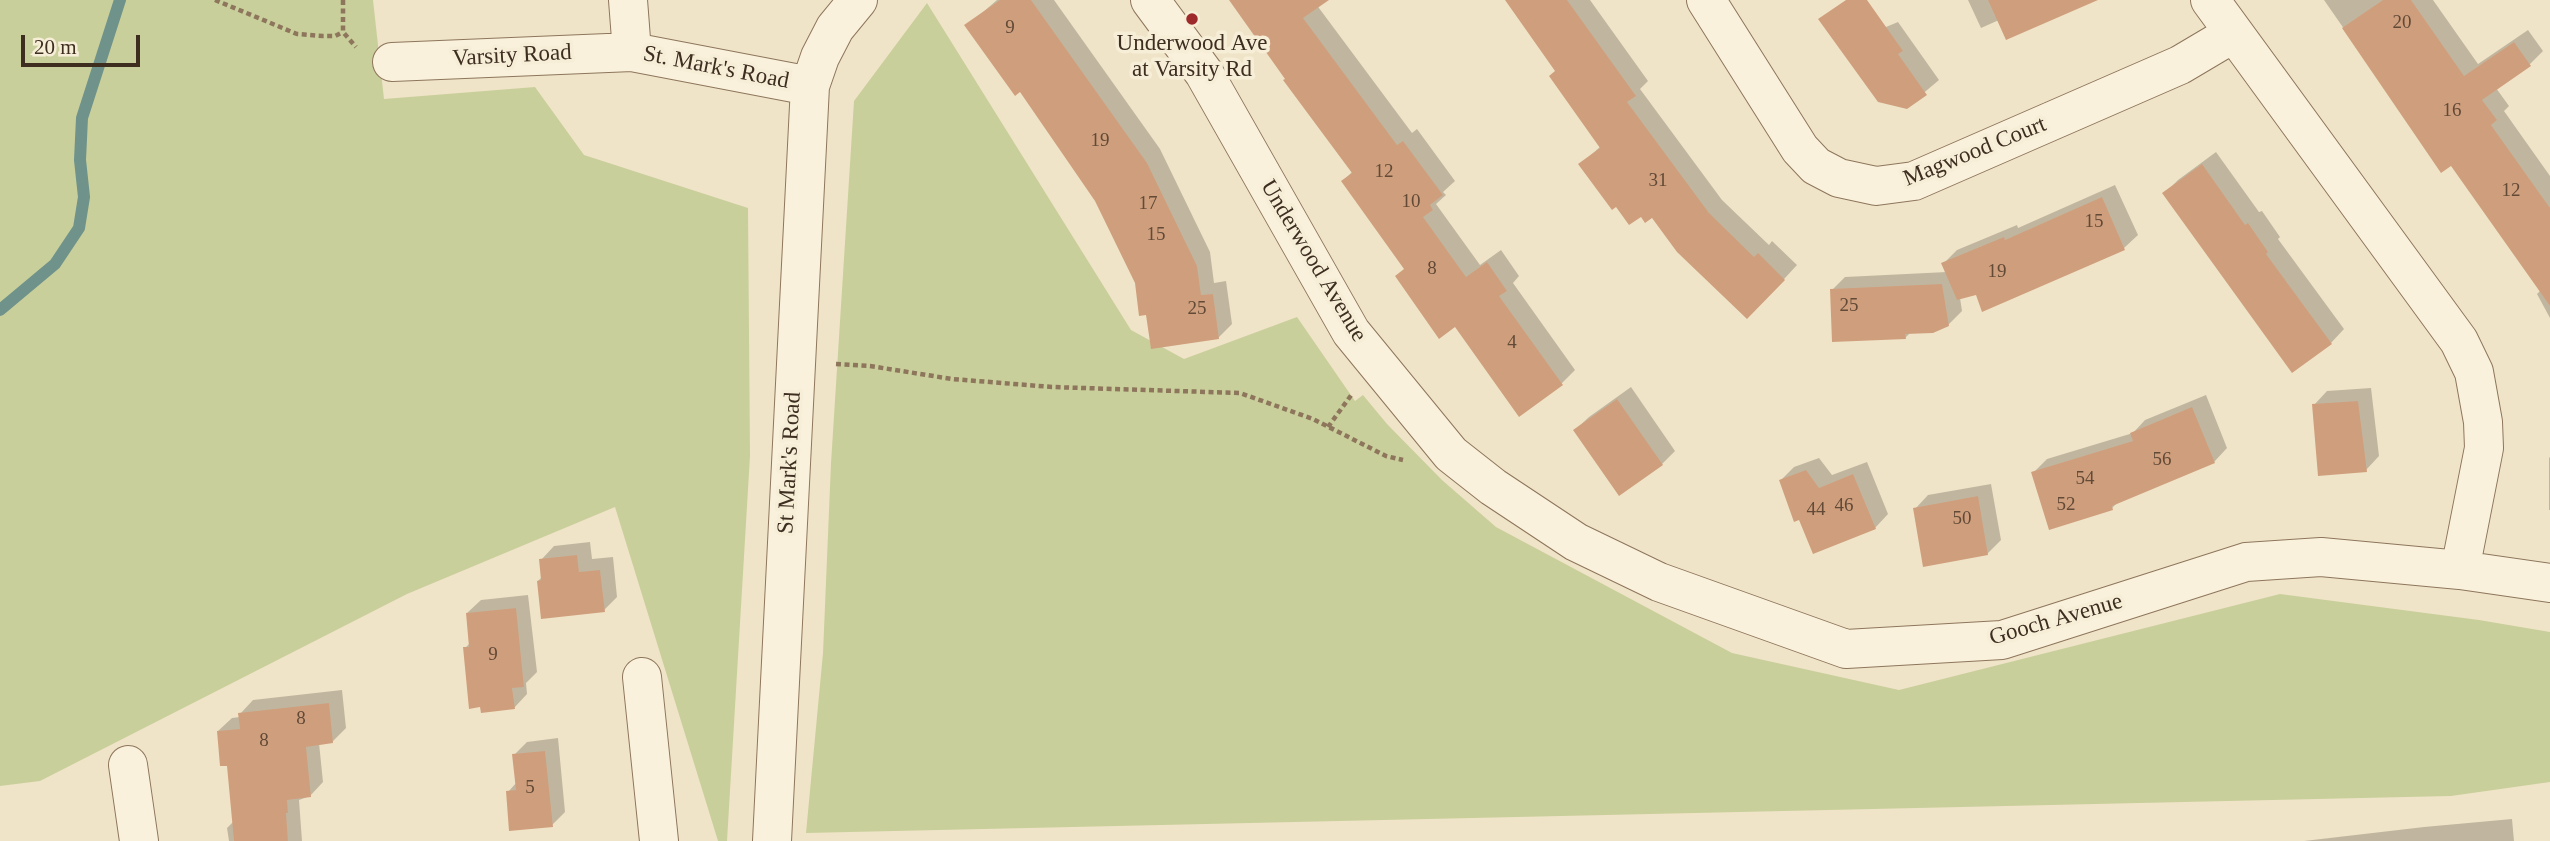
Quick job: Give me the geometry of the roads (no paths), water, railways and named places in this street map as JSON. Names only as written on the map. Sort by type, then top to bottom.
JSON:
[{"type":"street","name":"St. Mark's Road","points":[[628,0],[632,52],[810,86]]},
{"type":"street","points":[[810,86],[820,57],[835,28],[858,0]]},
{"type":"street","name":"Underwood Avenue","points":[[1150,0],[1204,73],[1351,332],[1451,454],[1493,488],[1576,542]]},
{"type":"street","name":"Magwood Court","points":[[1706,0],[1800,149],[1816,166],[1827,172],[1851,182],[1876,186],[1914,181],[2180,65],[2234,33]]},
{"type":"street","points":[[2210,0],[2459,341],[2474,372],[2483,422],[2484,448],[2459,570]]},
{"type":"street","name":"Varsity Road","points":[[392,62],[632,52]]},
{"type":"street","name":"St Mark's Road","points":[[772,841],[810,86]]},
{"type":"street","name":"Gooch Avenue","points":[[1576,542],[1659,582],[1846,649],[2002,640],[2246,562],[2321,557],[2459,570],[2550,583]]},
{"type":"street","points":[[642,677],[659,841]]},
{"type":"street","points":[[128,765],[139,841]]},
{"type":"waterway","points":[[0,310],[55,264],[79,228],[84,197],[80,160],[82,118],[120,0]]},
{"type":"place","name":"Underwood Ave at Varsity Rd","points":[[1192,19]]}]
